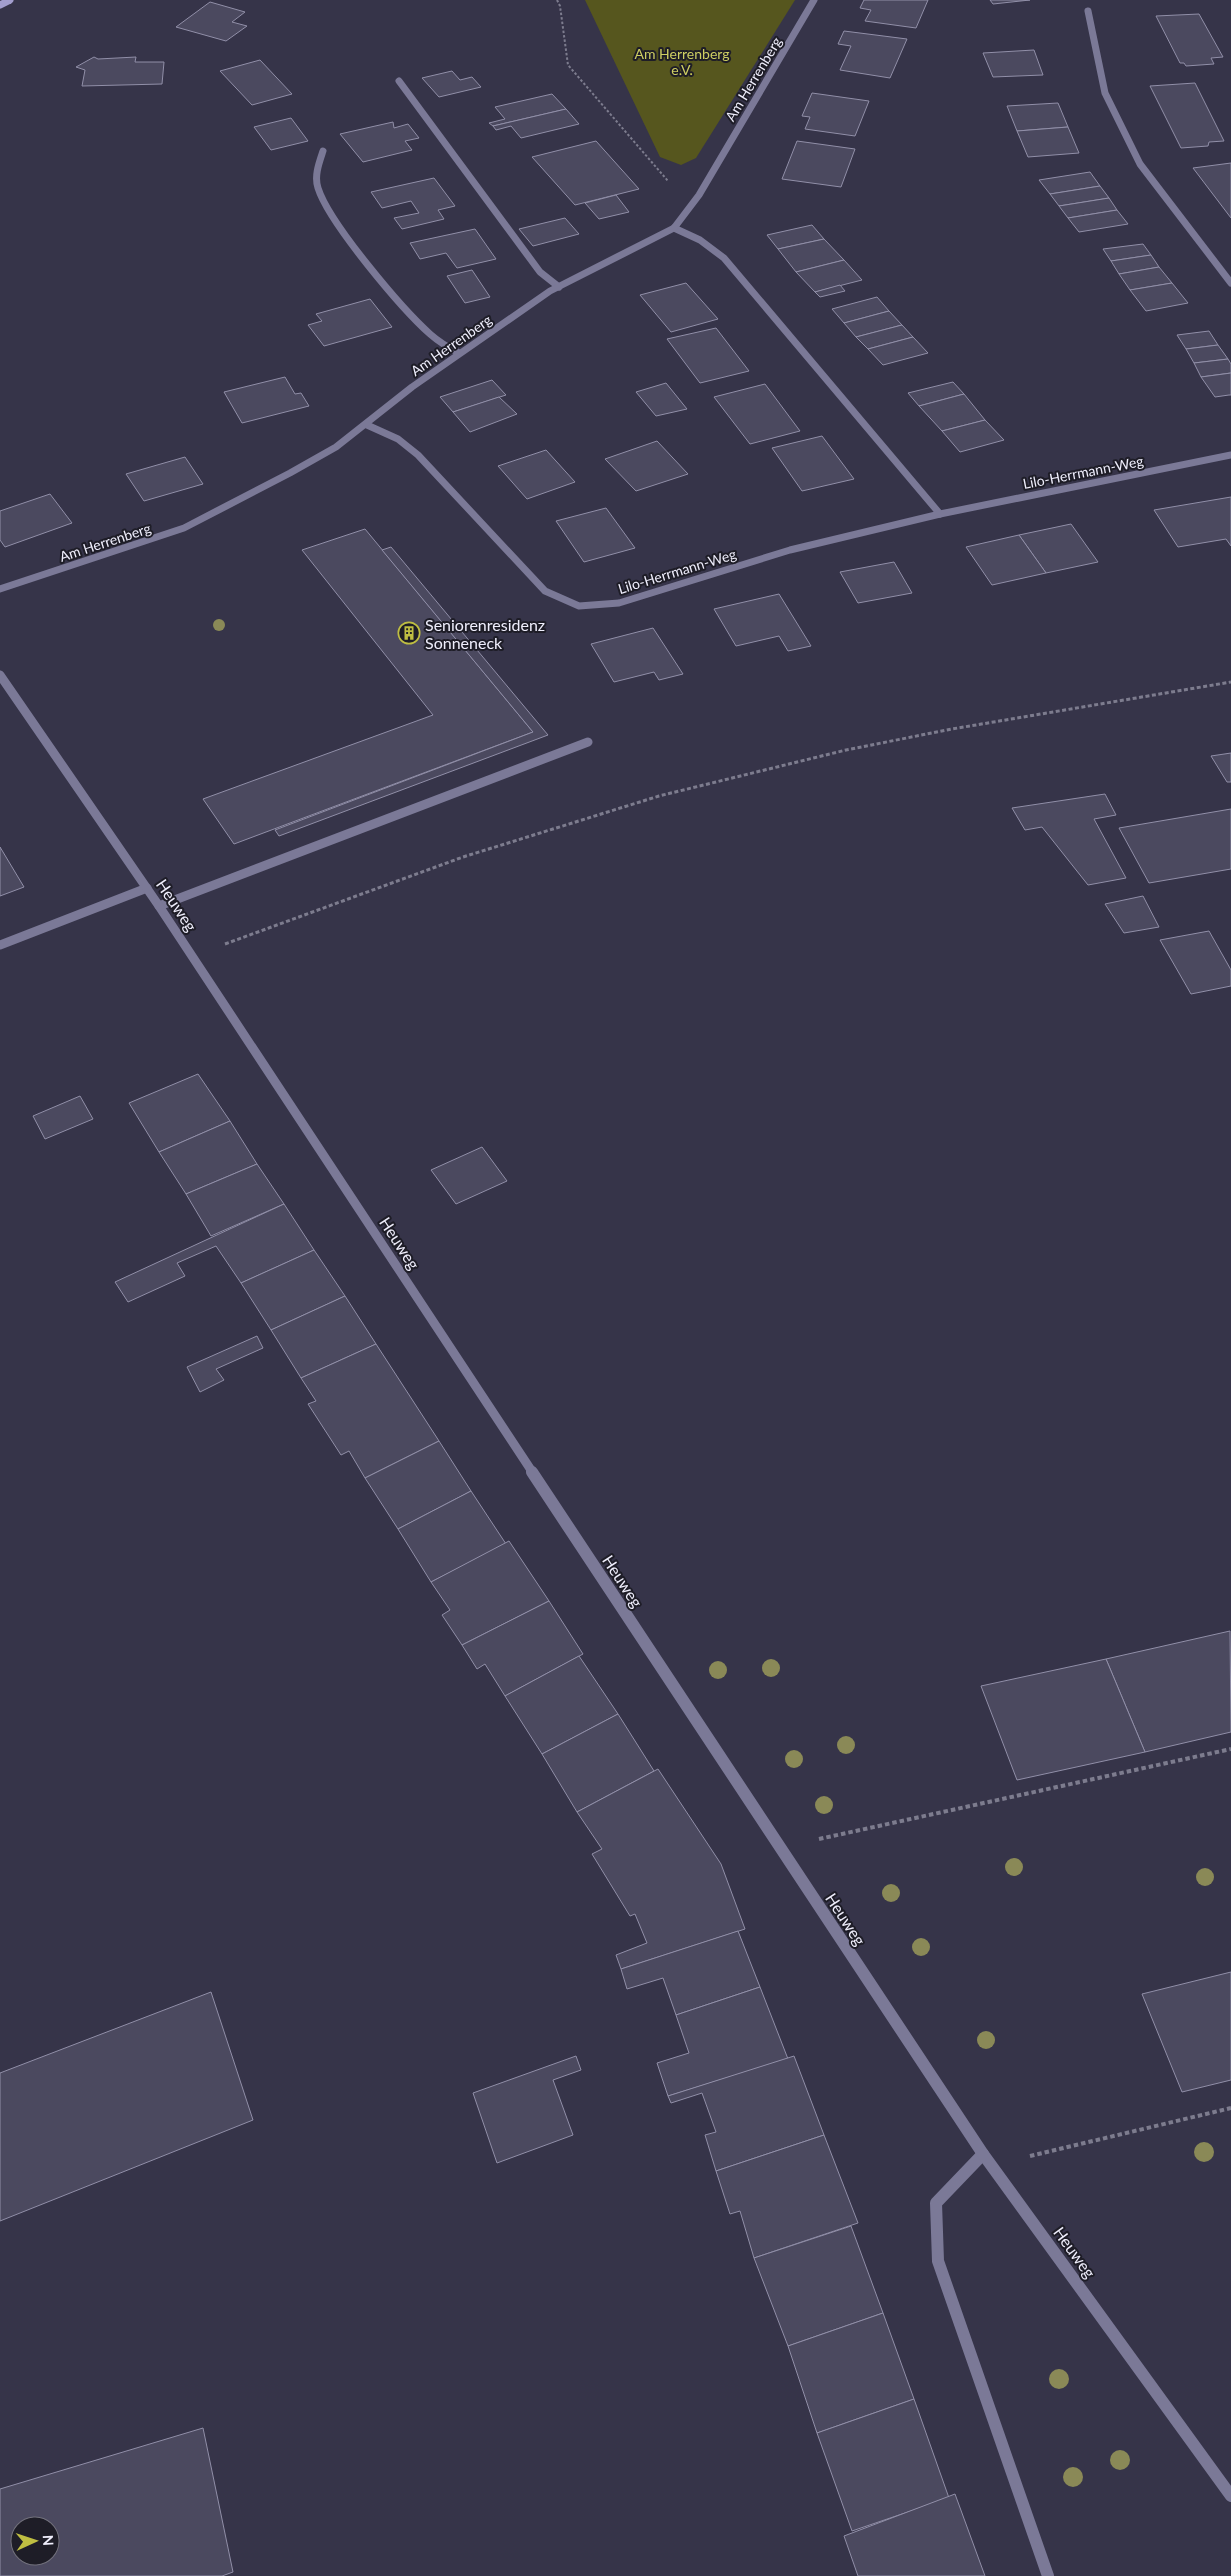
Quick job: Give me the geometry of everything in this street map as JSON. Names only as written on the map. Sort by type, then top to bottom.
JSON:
[{"type":"main road","points":[[0,5],[10,0]]},
{"type":"street","name":"Am Herrenberg","points":[[0,589],[124,550],[184,528],[290,474],[336,447],[459,354],[559,287],[674,228],[699,195],[814,0]]},
{"type":"street","points":[[1088,11],[1105,93],[1140,164],[1231,283]]},
{"type":"street","points":[[399,81],[540,272],[559,287]]},
{"type":"street","points":[[323,151],[316,172],[318,189],[323,201],[417,321],[432,336],[459,354]]},
{"type":"street","points":[[674,228],[700,240],[724,258],[940,514]]},
{"type":"street","name":"Lilo-Herrmann-Weg","points":[[367,424],[398,439],[418,455],[545,591],[579,606],[619,603],[790,550],[940,514],[1231,455]]},
{"type":"street","name":"Heuweg","points":[[0,675],[159,906],[983,2154],[1231,2496]]},
{"type":"street","points":[[159,906],[588,742]]},
{"type":"street","points":[[0,945],[147,888]]},
{"type":"street","points":[[983,2154],[936,2203],[938,2261],[1048,2576]]},
{"type":"path","points":[[557,0],[568,65],[657,171],[677,190],[699,195]]},
{"type":"path","points":[[192,957],[462,857],[659,796],[846,750],[952,729],[1231,682]]},
{"type":"path","points":[[780,1848],[1231,1749]]},
{"type":"path","points":[[992,2165],[1231,2108]]},
{"type":"green space","name":"Am Herrenberg e.V.","points":[[585,0],[795,0],[696,158],[681,165],[660,157]]},
{"type":"building","points":[[864,0],[928,0],[916,28],[865,21],[871,10],[860,8]]},
{"type":"building","points":[[990,0],[1030,0],[993,4]]},
{"type":"building","points":[[210,2],[245,12],[232,22],[247,26],[226,41],[176,27]]},
{"type":"building","points":[[1199,14],[1223,57],[1211,58],[1214,64],[1186,66],[1184,63],[1180,63],[1156,16]]},
{"type":"building","points":[[844,31],[907,39],[890,78],[840,70],[851,46],[838,44]]},
{"type":"building","points":[[1034,50],[1043,75],[993,77],[983,53]]},
{"type":"building","points":[[94,57],[98,59],[136,57],[135,62],[164,62],[162,84],[82,86],[85,70],[76,67]]},
{"type":"building","points":[[260,60],[292,94],[252,105],[220,71]]},
{"type":"building","points":[[452,71],[460,80],[472,77],[481,87],[439,97],[422,78]]},
{"type":"building","points":[[1195,83],[1224,141],[1209,142],[1208,146],[1181,148],[1150,86]]},
{"type":"building","points":[[812,93],[869,101],[855,136],[805,129],[810,117],[802,116]]},
{"type":"building","points":[[552,94],[566,109],[493,126],[489,123],[505,119],[495,107]]},
{"type":"building","points":[[1058,103],[1068,127],[1017,131],[1007,106]]},
{"type":"building","points":[[566,109],[579,124],[521,138],[511,126],[496,130],[493,126]]},
{"type":"building","points":[[291,118],[308,141],[271,150],[254,127]]},
{"type":"building","points":[[393,122],[394,128],[408,124],[419,138],[405,141],[412,150],[363,162],[340,134]]},
{"type":"building","points":[[1068,127],[1079,153],[1028,157],[1017,131]]},
{"type":"building","points":[[596,141],[639,189],[575,205],[532,157]]},
{"type":"building","points":[[797,141],[855,149],[841,187],[782,179]]},
{"type":"building","points":[[1231,163],[1231,218],[1193,168]]},
{"type":"building","points":[[1090,172],[1100,186],[1050,194],[1039,180]]},
{"type":"building","points":[[434,178],[455,206],[438,210],[444,219],[402,229],[394,218],[419,213],[411,201],[382,208],[371,192]]},
{"type":"building","points":[[1100,186],[1109,198],[1059,206],[1050,194]]},
{"type":"building","points":[[616,195],[629,212],[599,219],[585,203]]},
{"type":"building","points":[[1109,198],[1117,210],[1068,218],[1059,206]]},
{"type":"building","points":[[1117,210],[1128,224],[1079,232],[1068,218]]},
{"type":"building","points":[[565,218],[579,234],[533,246],[519,229]]},
{"type":"building","points":[[812,225],[824,239],[778,249],[767,235]]},
{"type":"building","points":[[475,229],[496,259],[457,268],[446,253],[420,259],[410,243]]},
{"type":"building","points":[[824,239],[844,260],[796,272],[778,249]]},
{"type":"building","points":[[1143,244],[1151,255],[1111,261],[1103,249]]},
{"type":"building","points":[[1151,255],[1159,267],[1119,274],[1111,261]]},
{"type":"building","points":[[844,260],[862,280],[815,292],[796,272]]},
{"type":"building","points":[[1159,267],[1172,283],[1130,290],[1119,274]]},
{"type":"building","points":[[472,270],[490,297],[465,303],[447,276]]},
{"type":"building","points":[[686,283],[718,319],[671,332],[640,295]]},
{"type":"building","points":[[1172,283],[1188,303],[1146,311],[1130,290]]},
{"type":"building","points":[[840,285],[845,291],[820,297],[815,292]]},
{"type":"building","points":[[877,297],[889,311],[844,323],[832,309]]},
{"type":"building","points":[[370,299],[392,327],[324,346],[308,325],[322,321],[316,314]]},
{"type":"building","points":[[889,311],[902,325],[856,337],[844,323]]},
{"type":"building","points":[[902,325],[913,337],[868,349],[856,337]]},
{"type":"building","points":[[716,328],[749,371],[700,383],[667,339]]},
{"type":"building","points":[[1209,331],[1218,345],[1186,349],[1177,335]]},
{"type":"building","points":[[913,337],[928,353],[883,365],[868,349]]},
{"type":"building","points":[[1218,345],[1228,359],[1194,363],[1186,349]]},
{"type":"building","points":[[1228,359],[1231,364],[1231,373],[1201,377],[1194,363]]},
{"type":"building","points":[[1231,373],[1231,395],[1215,397],[1201,377]]},
{"type":"building","points":[[285,377],[295,394],[301,393],[309,406],[242,423],[224,392]]},
{"type":"building","points":[[492,380],[506,395],[453,412],[440,397]]},
{"type":"building","points":[[953,382],[964,394],[919,406],[908,393]]},
{"type":"building","points":[[666,383],[687,409],[656,416],[636,392]]},
{"type":"building","points":[[765,384],[800,431],[750,444],[714,397]]},
{"type":"building","points":[[964,394],[985,420],[942,431],[919,406]]},
{"type":"building","points":[[499,397],[517,414],[470,432],[453,412]]},
{"type":"building","points":[[985,420],[1004,440],[960,452],[942,431]]},
{"type":"building","points":[[822,436],[854,479],[802,491],[772,448]]},
{"type":"building","points":[[657,441],[688,474],[636,491],[605,459]]},
{"type":"building","points":[[546,450],[575,482],[527,499],[498,466]]},
{"type":"building","points":[[185,457],[203,484],[144,501],[126,474]]},
{"type":"building","points":[[50,494],[72,523],[5,547],[0,540],[0,511]]},
{"type":"building","points":[[1231,497],[1231,546],[1226,539],[1178,547],[1154,510]]},
{"type":"building","points":[[606,508],[635,548],[584,562],[556,521]]},
{"type":"building","points":[[1071,524],[1098,562],[1046,573],[1019,535]]},
{"type":"building","name":"Seniorenresidenz Sonneneck","points":[[365,529],[533,732],[234,844],[203,799],[433,715],[302,550]]},
{"type":"building","points":[[1019,535],[1046,573],[992,585],[966,547]]},
{"type":"building","points":[[391,547],[548,735],[279,836],[275,830],[533,732],[382,550]]},
{"type":"building","points":[[894,562],[912,593],[858,603],[840,572]]},
{"type":"building","points":[[779,594],[811,646],[788,651],[779,636],[736,646],[714,609]]},
{"type":"building","points":[[653,628],[683,674],[659,680],[654,672],[614,682],[591,644]]},
{"type":"building","points":[[1231,753],[1231,782],[1227,782],[1211,756]]},
{"type":"building","points":[[1105,794],[1116,815],[1094,819],[1126,878],[1088,885],[1042,827],[1025,830],[1012,808]]},
{"type":"building","points":[[1231,809],[1231,869],[1149,883],[1119,828]]},
{"type":"building","points":[[0,847],[24,887],[0,896]]},
{"type":"building","points":[[1143,896],[1159,927],[1124,933],[1105,904]]},
{"type":"building","points":[[1209,931],[1231,970],[1231,986],[1191,994],[1160,940]]},
{"type":"building","points":[[198,1074],[230,1121],[159,1152],[129,1103]]},
{"type":"building","points":[[80,1096],[93,1119],[45,1139],[33,1116]]},
{"type":"building","points":[[230,1121],[257,1164],[186,1194],[159,1152]]},
{"type":"building","points":[[482,1147],[507,1181],[456,1204],[431,1170]]},
{"type":"building","points":[[257,1164],[284,1204],[211,1236],[186,1194]]},
{"type":"building","points":[[284,1204],[314,1250],[241,1283],[216,1246],[177,1263],[185,1276],[128,1302],[115,1282]]},
{"type":"building","points":[[314,1250],[345,1296],[271,1330],[241,1283]]},
{"type":"building","points":[[345,1296],[376,1344],[301,1378],[271,1330]]},
{"type":"building","points":[[257,1336],[263,1348],[216,1369],[224,1380],[200,1392],[187,1367]]},
{"type":"building","points":[[376,1344],[439,1441],[365,1478],[349,1451],[341,1455],[308,1404],[316,1401],[301,1378]]},
{"type":"building","points":[[439,1441],[471,1491],[398,1529],[365,1478]]},
{"type":"building","points":[[471,1491],[506,1544],[431,1582],[398,1529]]},
{"type":"building","points":[[509,1541],[549,1601],[462,1645],[442,1615],[450,1610],[431,1582]]},
{"type":"building","points":[[549,1601],[583,1654],[505,1696],[485,1664],[477,1669],[462,1645]]},
{"type":"building","points":[[1230,1631],[1231,1732],[1145,1752],[1106,1659]]},
{"type":"building","points":[[579,1656],[618,1714],[542,1754],[505,1696]]},
{"type":"building","points":[[1106,1659],[1145,1752],[1017,1780],[981,1686]]},
{"type":"building","points":[[618,1714],[654,1771],[577,1812],[542,1754]]},
{"type":"building","points":[[658,1769],[721,1864],[745,1929],[621,1969],[616,1955],[647,1943],[635,1914],[630,1916],[592,1854],[602,1849],[577,1812]]},
{"type":"building","points":[[738,1931],[760,1987],[676,2015],[663,1978],[627,1989],[621,1969]]},
{"type":"building","points":[[1231,1972],[1231,2080],[1182,2092],[1142,1994]]},
{"type":"building","points":[[760,1987],[788,2059],[668,2096],[657,2063],[689,2053],[676,2015]]},
{"type":"building","points":[[211,1992],[253,2120],[0,2221],[0,2073]]},
{"type":"building","points":[[576,2056],[581,2070],[553,2080],[573,2135],[497,2163],[473,2093]]},
{"type":"building","points":[[794,2056],[824,2135],[716,2171],[705,2135],[716,2132],[702,2093],[671,2103],[668,2096]]},
{"type":"building","points":[[824,2135],[858,2223],[754,2258],[740,2211],[730,2214],[716,2171]]},
{"type":"building","points":[[851,2226],[883,2313],[788,2346],[754,2258]]},
{"type":"building","points":[[883,2313],[914,2399],[817,2433],[788,2346]]},
{"type":"building","points":[[914,2399],[949,2498],[852,2531],[817,2433]]},
{"type":"building","points":[[203,2428],[233,2572],[222,2576],[0,2576],[0,2489]]},
{"type":"building","points":[[955,2494],[985,2576],[858,2576],[844,2536]]},
{"type":"place","name":"Seniorenresidenz Sonneneck","points":[[409,633]]}]
